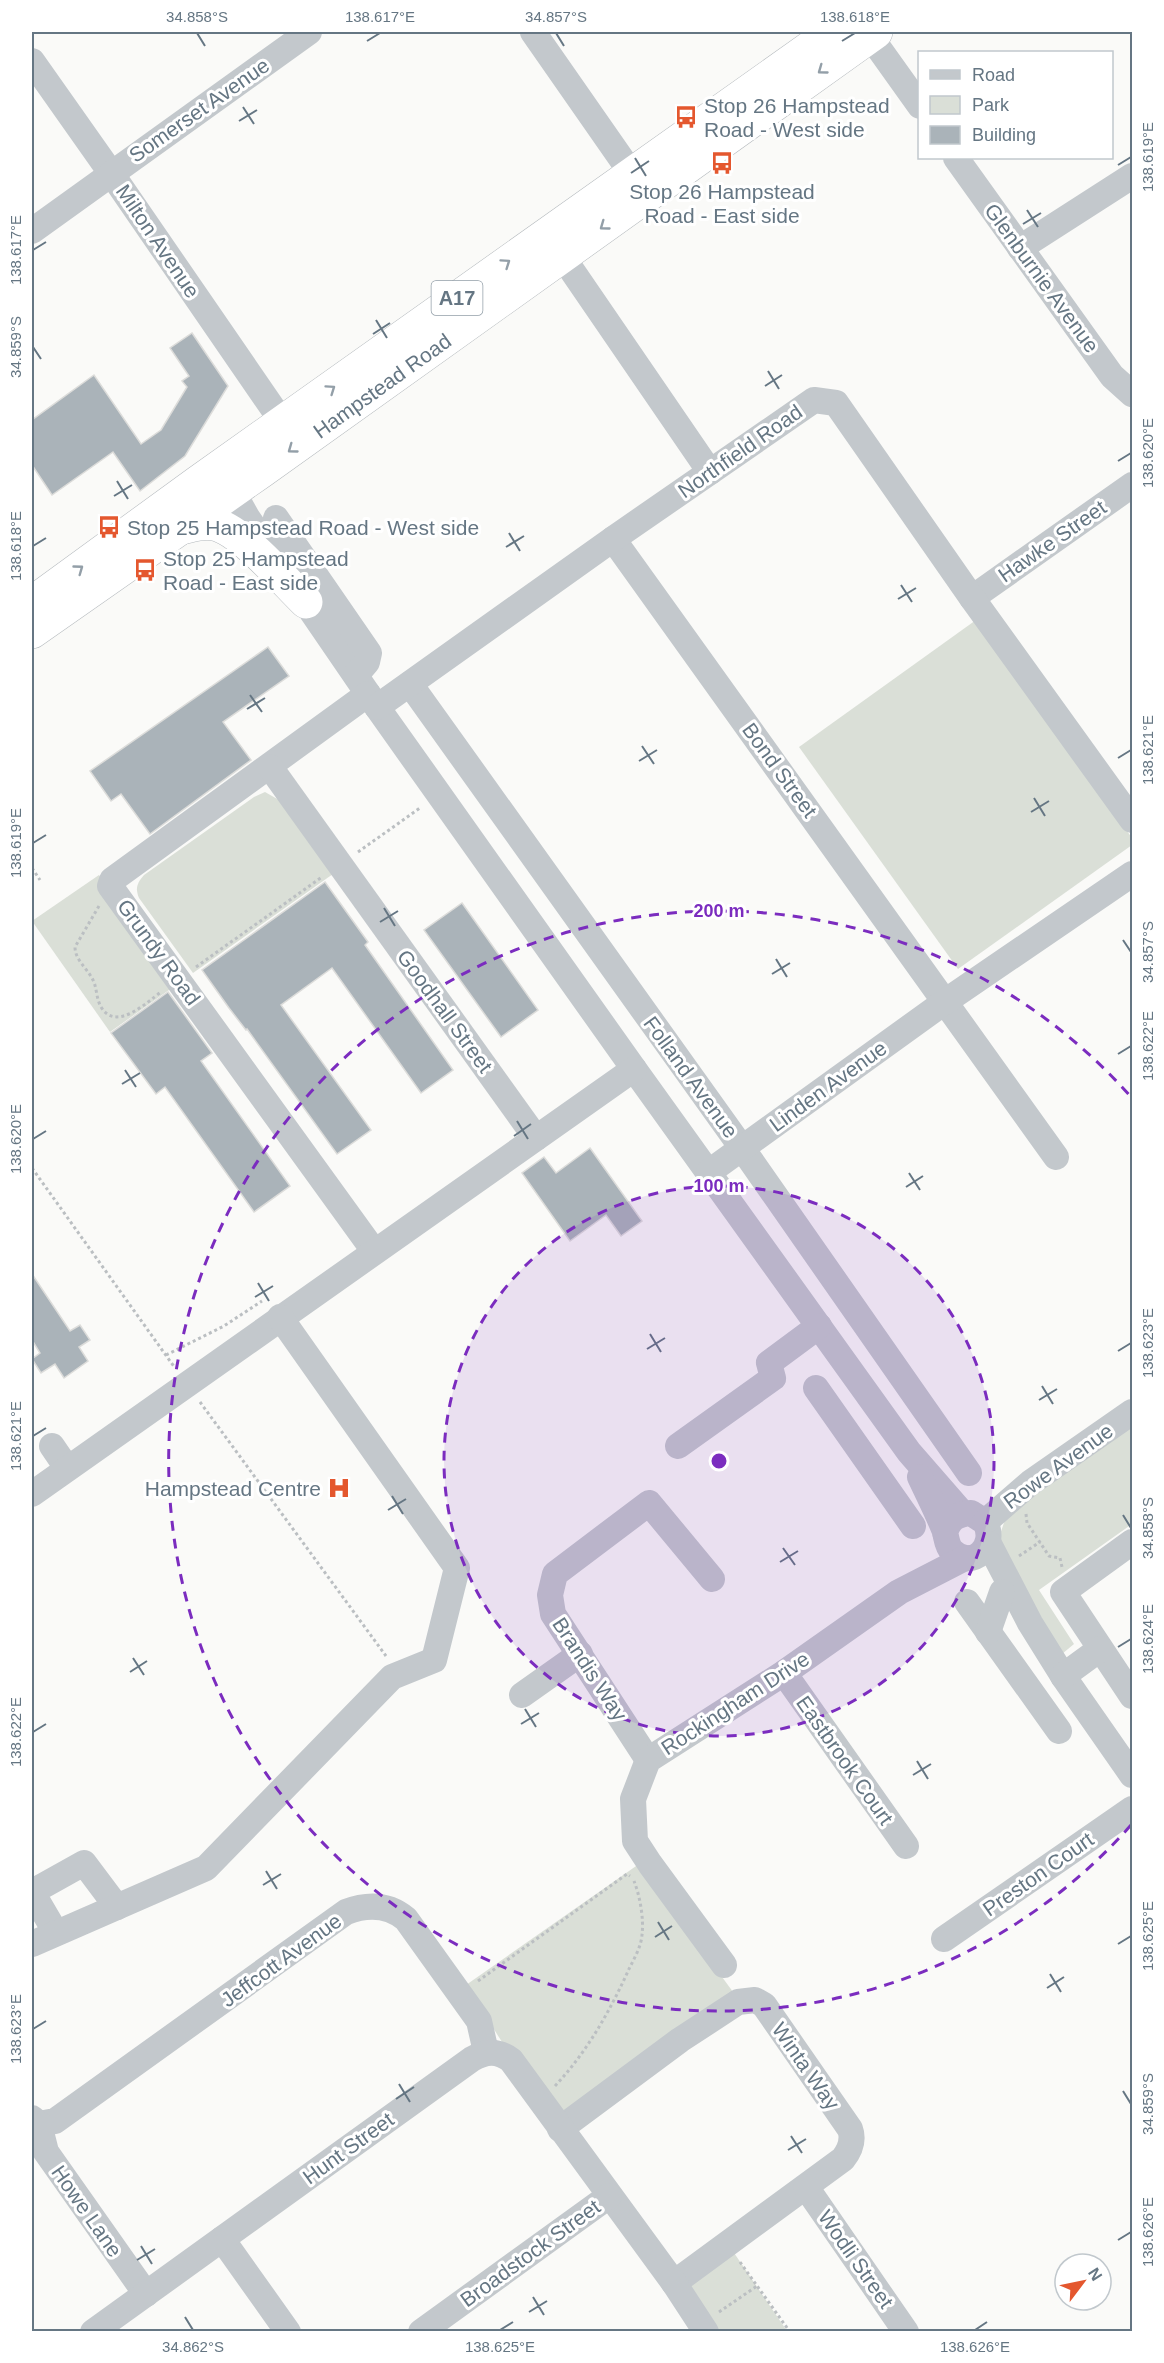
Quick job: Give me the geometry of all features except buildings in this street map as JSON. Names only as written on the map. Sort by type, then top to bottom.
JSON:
[{"type":"highway","name":"Hampstead Road","points":[[32,603],[226,480],[562,256],[639,184],[832,32]]},
{"type":"highway","name":"Hampstead Road","points":[[32,632],[181,528],[283,423],[639,184],[871,33]]},
{"type":"highway","points":[[181,528],[204,523],[230,530],[305,588]]},
{"type":"street","name":"Somerset Avenue","points":[[32,231],[111,172],[309,32]]},
{"type":"street","points":[[533,32],[639,184]]},
{"type":"street","points":[[871,33],[918,103]]},
{"type":"street","name":"Milton Avenue","points":[[32,61],[283,423]]},
{"type":"street","name":"Glenburnie Avenue","points":[[957,159],[1112,376],[1132,393]]},
{"type":"street","points":[[1020,248],[1132,176]]},
{"type":"street","points":[[562,256],[710,472]]},
{"type":"street","name":"Northfield Road","points":[[367,692],[410,684],[613,539],[814,400],[836,403],[972,598],[1132,820]]},
{"type":"street","name":"Folland Avenue","points":[[226,480],[305,588],[367,692],[634,1070],[710,1172],[909,1452],[975,1539],[1063,1676],[1132,1775]]},
{"type":"street","name":"Hawke Street","points":[[972,598],[1132,484]]},
{"type":"street","name":"Folland Avenue","points":[[276,518],[305,588]]},
{"type":"street","name":"Bond Street","points":[[613,539],[946,1001]]},
{"type":"street","name":"Folland Avenue","points":[[410,684],[742,1148],[969,1473]]},
{"type":"street","name":"Grundy Road","points":[[367,692],[270,767],[112,880],[110,886],[374,1251]]},
{"type":"street","name":"Goodhall Street","points":[[270,767],[536,1138]]},
{"type":"street","name":"Linden Avenue","points":[[710,1172],[946,1001],[1132,874]]},
{"type":"street","points":[[946,1001],[1056,1157]]},
{"type":"street","points":[[32,1494],[187,1384],[271,1309],[374,1251],[536,1138],[597,1106],[634,1070]]},
{"type":"street","points":[[32,1944],[206,1868],[392,1677],[434,1660],[457,1568],[271,1309]]},
{"type":"street","points":[[678,1446],[774,1378],[769,1363],[819,1326]]},
{"type":"street","points":[[832,1411],[846,1365]]},
{"type":"street","points":[[816,1388],[913,1526]]},
{"type":"street","name":"Rowe Avenue","points":[[975,1539],[1030,1483],[1132,1412]]},
{"type":"street","points":[[52,1446],[68,1468]]},
{"type":"street","name":"Folland Avenue","points":[[909,1452],[946,1536]]},
{"type":"street","points":[[886,1488],[926,1488]]},
{"type":"street","name":"Brandis Way","points":[[648,1760],[553,1614],[550,1595],[555,1574],[648,1503],[712,1580]]},
{"type":"street","name":"Rockingham Drive","points":[[724,1965],[635,1841],[633,1799],[648,1760],[784,1673],[975,1539],[951,1520],[946,1536],[898,1592]]},
{"type":"street","name":"Folland Avenue","points":[[975,1539],[1002,1592],[1030,1623]]},
{"type":"street","points":[[1132,1542],[1064,1583],[1100,1649],[1132,1696]]},
{"type":"street","points":[[988,1632],[1002,1592]]},
{"type":"street","points":[[967,1602],[1059,1731]]},
{"type":"street","points":[[1063,1676],[1100,1649]]},
{"type":"street","points":[[522,1695],[580,1654]]},
{"type":"street","name":"Eastbrook Court","points":[[784,1673],[906,1846]]},
{"type":"street","points":[[1043,1710],[1086,1706]]},
{"type":"street","name":"Preston Court","points":[[944,1939],[1132,1809]]},
{"type":"street","points":[[56,1933],[32,1892],[84,1863],[117,1907]]},
{"type":"street","name":"Jeffcott Avenue","points":[[35,2121],[55,2121],[346,1912],[358,1907],[372,1905],[398,1912],[406,1918],[479,2021],[486,2052]]},
{"type":"street","name":"Winta Way","points":[[560,2129],[738,2002],[755,2000],[764,2005],[850,2129],[851,2146],[843,2159],[674,2283]]},
{"type":"street","points":[[486,2052],[492,2051],[505,2055],[511,2060],[674,2283],[711,2323]]},
{"type":"street","name":"Hunt Street","points":[[93,2331],[472,2059],[486,2052]]},
{"type":"street","name":"Howe Lane","points":[[35,2121],[46,2152],[146,2294]]},
{"type":"street","name":"Wodli Street","points":[[806,2187],[906,2331]]},
{"type":"street","name":"Broadstock Street","points":[[421,2331],[609,2196]]},
{"type":"street","points":[[222,2239],[288,2331]]},
{"type":"path","points":[[352,857],[420,808]]},
{"type":"path","points":[[32,868],[40,880]]},
{"type":"path","points":[[196,967],[325,875]]},
{"type":"path","points":[[99,904],[75,947],[75,954],[93,980],[100,1006],[106,1013],[116,1017],[127,1017],[162,992]]},
{"type":"path","points":[[32,1168],[399,1674]]},
{"type":"path","points":[[166,1355],[224,1326],[271,1309]]},
{"type":"path","points":[[1026,1506],[1027,1523],[1049,1556],[1060,1558],[1064,1583]]},
{"type":"path","points":[[1016,1559],[1040,1542]]},
{"type":"path","points":[[478,1981],[627,1874],[632,1876],[640,1910],[642,1935],[637,1952],[614,2003],[592,2038],[553,2088]]},
{"type":"path","points":[[738,2260],[790,2331]]},
{"type":"path","points":[[711,2323],[757,2286]]},
{"type":"green space","points":[[976,620],[1132,838],[1132,845],[958,969],[799,747]]},
{"type":"green space","points":[[265,792],[279,800],[333,874],[193,973],[139,898],[138,883],[144,875],[254,797]]},
{"type":"green space","points":[[99,875],[176,985],[110,1032],[32,921]]},
{"type":"green space","points":[[1132,1426],[1132,1524],[1039,1590],[1074,1644],[1062,1654],[994,1552],[1007,1514]]},
{"type":"green space","points":[[639,1864],[736,1996],[557,2129],[466,1985]]},
{"type":"green space","points":[[728,2244],[787,2331],[711,2331],[677,2281]]},
{"type":"place","name":"Stop 26 Hampstead Road - West side","points":[[686,117]]},
{"type":"place","name":"Stop 26 Hampstead Road - East side","points":[[722,163]]},
{"type":"place","name":"Stop 25 Hampstead Road - West side","points":[[109,527]]},
{"type":"place","name":"Stop 25 Hampstead Road - East side","points":[[145,570]]},
{"type":"place","name":"Hampstead Centre","points":[[339,1488]]}]
